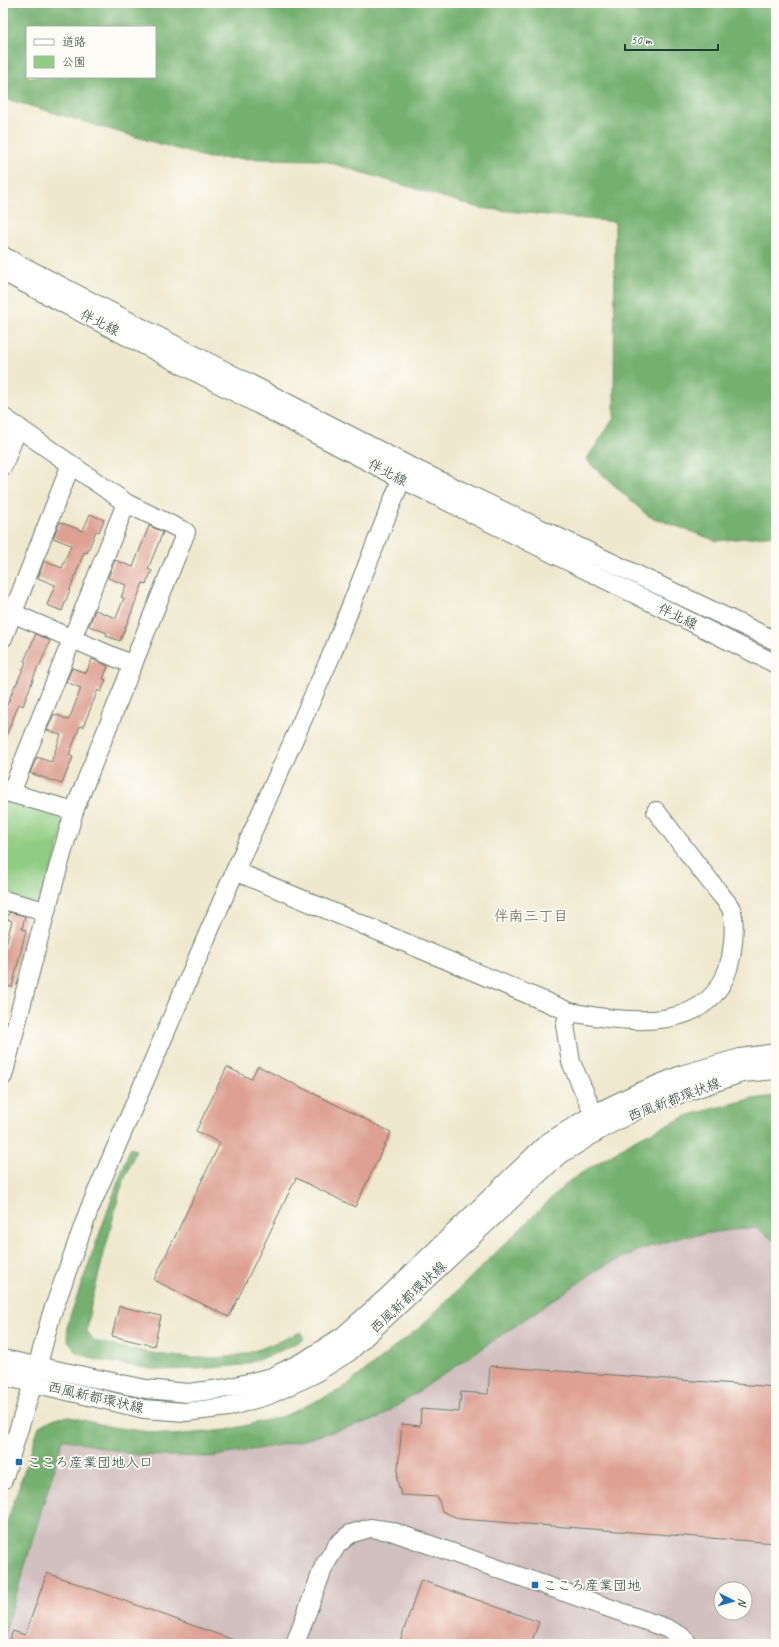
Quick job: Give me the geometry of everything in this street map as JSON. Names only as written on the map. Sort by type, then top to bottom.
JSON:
[{"type":"street","name":"伴北線","points":[[3,256],[404,472],[776,641]]},
{"type":"street","name":"伴北線","points":[[3,272],[404,472],[776,664]]},
{"type":"street","points":[[3,417],[126,503],[186,532],[74,811],[3,1076]]},
{"type":"street","points":[[3,466],[18,427]]},
{"type":"street","points":[[3,638],[8,611],[71,464]]},
{"type":"street","points":[[3,1480],[35,1375],[51,1316],[89,1210],[235,871],[331,656],[404,472]]},
{"type":"street","points":[[74,811],[7,792],[126,503]]},
{"type":"street","points":[[8,611],[133,665]]},
{"type":"street","points":[[235,871],[570,1012],[608,1020],[645,1022],[680,1016],[704,1004],[719,989],[728,971],[732,949],[732,911],[656,810]]},
{"type":"street","points":[[3,900],[46,911]]},
{"type":"street","points":[[570,1012],[565,1025],[571,1062],[594,1114]]},
{"type":"street","name":"西風新都環状線","points":[[3,1376],[35,1375],[188,1393],[228,1388],[272,1376],[306,1360],[343,1336],[387,1297],[547,1143],[594,1114],[635,1094],[681,1075],[740,1058],[776,1053]]},
{"type":"street","name":"西風新都環状線","points":[[3,1358],[35,1375],[144,1409],[186,1412],[228,1407],[269,1395],[312,1375],[349,1352],[558,1156],[603,1128],[645,1106],[686,1091],[742,1074],[776,1070]]},
{"type":"street","points":[[295,1644],[324,1566],[337,1545],[350,1534],[370,1528],[391,1531],[666,1628],[681,1636],[688,1644]]},
{"type":"shaded area","points":[[757,1228],[776,1242],[776,1644],[3,1644],[3,1638],[63,1439],[136,1455],[210,1457],[297,1442],[379,1418],[602,1267],[642,1249],[681,1237]]},
{"type":"green space","points":[[3,3],[776,3],[776,535],[717,541],[648,516],[586,460],[614,418],[615,222],[479,208],[321,160],[208,158],[3,98]]},
{"type":"green space","points":[[3,795],[66,818],[44,899],[36,903],[3,895]]},
{"type":"green space","points":[[776,1096],[776,1242],[757,1228],[682,1237],[642,1249],[602,1267],[379,1418],[297,1442],[210,1457],[136,1455],[63,1439],[3,1638],[3,1534],[39,1426],[55,1418],[71,1417],[111,1427],[174,1435],[227,1430],[284,1416],[342,1389],[420,1327],[569,1181],[636,1139],[689,1115],[751,1099]]},
{"type":"green space","points":[[130,1148],[136,1150],[120,1191],[91,1305],[87,1331],[94,1341],[164,1355],[216,1358],[251,1352],[301,1332],[304,1339],[272,1355],[243,1365],[197,1369],[159,1370],[96,1360],[76,1352],[67,1339],[68,1322]]},
{"type":"building","points":[[90,514],[104,520],[99,532],[96,531],[87,553],[84,552],[62,611],[47,605],[55,585],[38,578],[44,561],[62,568],[71,545],[53,538],[60,522],[83,531]]},
{"type":"building","points":[[149,526],[163,532],[148,569],[152,571],[146,584],[143,583],[120,641],[106,636],[107,633],[89,626],[95,610],[116,618],[124,598],[121,597],[126,585],[108,578],[115,560],[133,567]]},
{"type":"building","points":[[36,634],[50,641],[39,667],[38,666],[23,706],[19,704],[3,743],[3,704],[7,705],[26,662],[24,661]]},
{"type":"building","points":[[92,659],[108,666],[103,679],[106,680],[101,692],[98,690],[83,727],[80,726],[69,755],[73,757],[62,784],[30,773],[37,757],[51,762],[61,735],[47,730],[54,714],[69,720],[81,688],[66,682],[72,668],[86,673]]},
{"type":"building","points":[[9,912],[25,916],[22,929],[26,930],[12,987],[3,985],[3,948],[5,948],[12,921],[7,919]]},
{"type":"building","points":[[258,1066],[391,1132],[355,1207],[296,1178],[229,1317],[154,1280],[220,1143],[196,1131],[227,1067],[251,1079]]},
{"type":"building","points":[[119,1306],[161,1316],[154,1346],[112,1336]]},
{"type":"building","points":[[490,1366],[776,1387],[776,1543],[460,1519],[442,1511],[438,1497],[401,1495],[397,1480],[402,1424],[420,1426],[421,1409],[459,1412],[461,1392],[488,1394]]},
{"type":"building","points":[[47,1573],[242,1644],[8,1644],[13,1631],[25,1635]]},
{"type":"building","points":[[421,1580],[539,1622],[531,1644],[399,1644]]},
{"type":"place","name":"こころ産業団地入口","points":[[19,1462]]},
{"type":"place","name":"こころ産業団地","points":[[535,1585]]},
{"type":"district","name":"伴南三丁目","points":[[531,916]]}]
